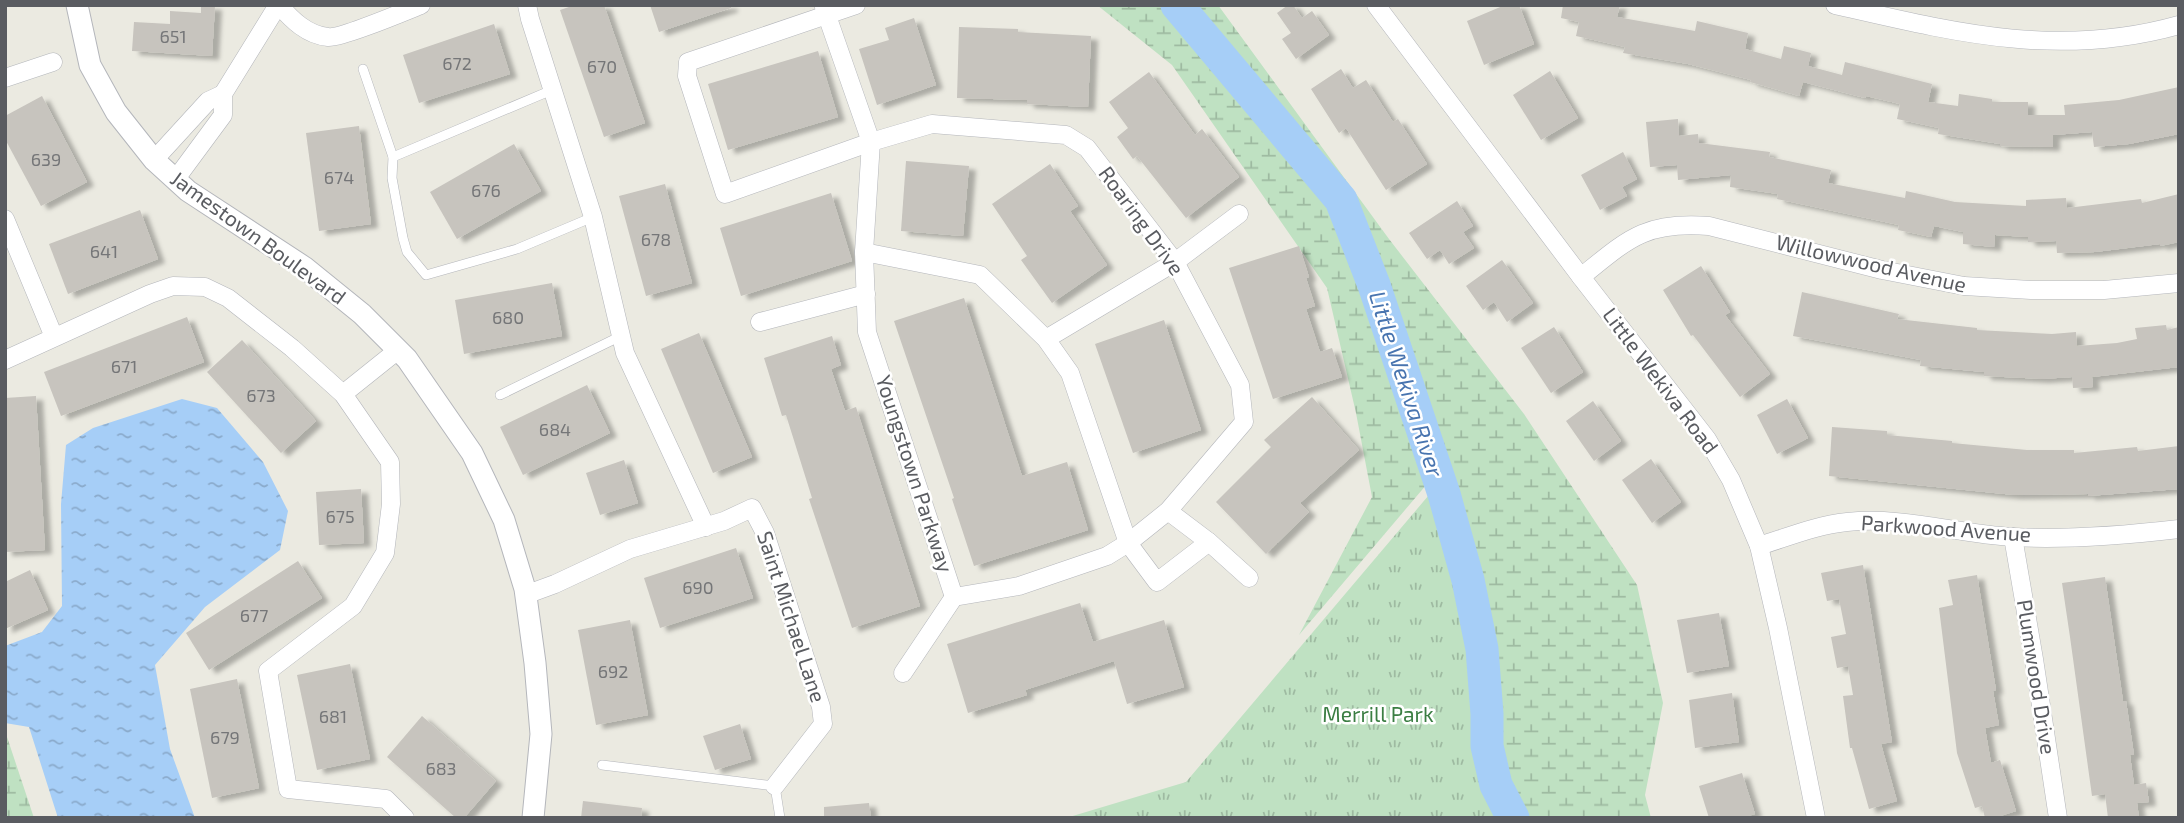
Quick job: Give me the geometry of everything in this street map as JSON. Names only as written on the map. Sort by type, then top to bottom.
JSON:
[{"type":"street","name":"Jamestown Boulevard","points":[[77,5],[77,16],[90,65],[116,112],[154,160],[175,180],[304,267],[362,314],[398,350],[436,399],[472,453],[505,520],[525,595],[535,663],[541,734],[533,818]]},
{"type":"street","points":[[175,180],[223,115],[223,94],[278,5],[293,22],[310,32],[331,38],[421,5]]},
{"type":"street","points":[[527,5],[593,217],[625,353],[706,527]]},
{"type":"street","points":[[825,10],[856,5]]},
{"type":"street","points":[[1835,5],[1951,31],[2018,40],[2077,42],[2141,36],[2179,25]]},
{"type":"street","name":"Little Wekiva Road","points":[[1386,9],[1581,277],[1707,439],[1731,480],[1759,546],[1816,818]]},
{"type":"street","name":"Roaring Drive","points":[[825,10],[688,62],[687,76],[725,194],[871,142],[932,124],[1066,135],[1087,148],[1175,262],[1240,385],[1244,422],[1168,511],[1128,543]]},
{"type":"street","name":"Youngstown Parkway","points":[[825,10],[871,142],[864,252],[867,332],[954,597],[1019,586],[1108,556],[1128,543]]},
{"type":"street","points":[[5,78],[53,62]]},
{"type":"street","points":[[154,160],[208,101],[223,94]]},
{"type":"street","points":[[1046,339],[1175,262],[1239,214]]},
{"type":"street","points":[[5,219],[54,337]]},
{"type":"street","name":"Willowwood Avenue","points":[[1581,277],[1623,242],[1652,229],[1681,223],[1709,226],[1882,270],[1964,286],[2031,290],[2104,289],[2179,283]]},
{"type":"street","points":[[864,252],[980,275],[1046,339],[1070,373],[1128,543],[1157,582],[1209,542]]},
{"type":"street","points":[[5,360],[150,294],[173,286],[205,287],[238,307],[292,348],[343,394],[390,462],[391,504],[385,553],[354,606],[268,671],[288,789],[386,799],[405,818]]},
{"type":"street","points":[[760,322],[866,294]]},
{"type":"street","points":[[343,394],[398,350]]},
{"type":"street","name":"Saint Michael Lane","points":[[525,595],[630,549],[706,527],[752,508],[765,533],[821,707],[823,724],[775,786]]},
{"type":"street","points":[[1168,511],[1209,542],[1249,578]]},
{"type":"street","name":"Parkwood Avenue","points":[[1759,546],[1821,526],[1849,522],[1891,522],[2013,537],[2131,535],[2179,529]]},
{"type":"street","name":"Plumwood Drive","points":[[2013,537],[2058,818]]},
{"type":"street","points":[[903,673],[954,597]]},
{"type":"lane","points":[[363,69],[393,157],[392,178],[407,252],[426,275],[517,249],[593,217]]},
{"type":"lane","points":[[393,157],[552,90]]},
{"type":"lane","points":[[500,395],[621,336]]},
{"type":"lane","points":[[602,765],[775,786],[780,818]]},
{"type":"green space","points":[[1097,5],[1218,5],[1389,239],[1524,414],[1637,585],[1663,703],[1645,795],[1651,818],[1522,818],[1502,783],[1494,745],[1483,644],[1464,552],[1439,482],[1431,481],[1427,484],[1299,635],[1372,497],[1327,288],[1172,65]]},
{"type":"green space","name":"Merrill Park","points":[[1434,489],[1455,555],[1474,646],[1485,747],[1494,786],[1511,818],[1066,818],[1186,782]]},
{"type":"green space","points":[[5,731],[34,818],[5,818]]},
{"type":"water","points":[[182,399],[217,408],[263,462],[288,511],[280,550],[205,607],[155,665],[170,749],[195,818],[58,818],[29,727],[5,723],[5,646],[42,632],[62,606],[61,504],[66,445],[93,428]]},
{"type":"building","points":[[575,5],[604,5],[645,123],[604,137],[560,10]]},
{"type":"building","points":[[650,5],[731,5],[731,8],[659,32]]},
{"type":"building","points":[[1288,5],[1293,5],[1302,18],[1312,11],[1329,35],[1296,59],[1282,39],[1291,33],[1277,13]]},
{"type":"building","points":[[1505,5],[1519,5],[1534,44],[1484,65],[1467,21]]},
{"type":"building","points":[[1563,5],[1620,5],[1617,17],[1695,31],[1697,21],[1748,33],[1745,49],[1781,59],[1784,46],[1811,53],[1808,66],[1842,75],[1845,62],[1932,84],[1928,102],[1958,106],[1959,94],[1992,99],[1992,102],[2028,102],[2028,115],[2065,115],[2064,105],[2119,100],[2179,87],[2179,134],[2129,144],[2094,147],[2092,132],[2053,135],[2053,147],[2000,146],[1938,134],[1939,128],[1897,119],[1900,104],[1803,82],[1799,96],[1688,64],[1623,53],[1625,47],[1576,36],[1579,22],[1561,18]]},
{"type":"building","points":[[201,6],[215,6],[212,56],[132,51],[134,22],[170,24],[170,11],[201,13]]},
{"type":"building","points":[[914,18],[936,85],[877,105],[859,49],[889,40],[885,28]]},
{"type":"building","points":[[494,24],[510,74],[419,103],[403,55]]},
{"type":"building","points":[[959,27],[1091,36],[1088,107],[1027,104],[1027,100],[957,98]]},
{"type":"building","points":[[818,51],[838,117],[728,150],[708,84]]},
{"type":"building","points":[[1341,69],[1353,88],[1366,80],[1393,122],[1398,119],[1427,164],[1386,190],[1346,128],[1339,133],[1311,89]]},
{"type":"building","points":[[1550,71],[1578,118],[1541,140],[1513,95]]},
{"type":"building","points":[[1149,72],[1195,135],[1202,129],[1239,177],[1186,218],[1137,156],[1133,159],[1117,137],[1128,128],[1109,102]]},
{"type":"building","points":[[42,96],[87,182],[41,206],[5,139],[5,116]]},
{"type":"building","points":[[1678,119],[1679,136],[1698,134],[1699,143],[1770,152],[1769,157],[1831,170],[1828,183],[1905,198],[1906,191],[1955,202],[2026,206],[2026,200],[2066,198],[2067,208],[2141,199],[2142,203],[2179,194],[2179,242],[2095,252],[2057,253],[2056,241],[2028,242],[2028,237],[1995,235],[1994,247],[1963,244],[1963,232],[1934,226],[1931,237],[1898,230],[1899,225],[1777,199],[1778,194],[1730,187],[1731,175],[1678,180],[1677,165],[1650,167],[1646,122]]},
{"type":"building","points":[[359,126],[371,224],[319,231],[306,133]]},
{"type":"building","points":[[514,144],[541,191],[457,239],[430,192]]},
{"type":"building","points":[[1623,152],[1637,179],[1622,187],[1627,196],[1600,210],[1581,175]]},
{"type":"building","points":[[906,161],[969,166],[963,236],[901,231]]},
{"type":"building","points":[[1050,164],[1078,206],[1070,211],[1107,265],[1052,303],[1021,260],[1027,256],[992,204]]},
{"type":"building","points":[[665,184],[692,283],[646,296],[619,196]]},
{"type":"building","points":[[831,193],[852,261],[741,296],[720,228]]},
{"type":"building","points":[[1457,201],[1473,226],[1463,232],[1474,248],[1449,264],[1440,250],[1427,259],[1409,233]]},
{"type":"building","points":[[140,210],[158,259],[68,294],[49,244]]},
{"type":"building","points":[[1299,246],[1315,306],[1306,309],[1320,352],[1332,348],[1342,377],[1273,399],[1229,268]]},
{"type":"building","points":[[1502,260],[1533,303],[1507,322],[1494,302],[1483,310],[1466,286]]},
{"type":"building","points":[[1701,266],[1730,312],[1725,315],[1770,374],[1740,397],[1693,335],[1691,336],[1663,290]]},
{"type":"building","points":[[552,283],[562,336],[464,354],[455,300]]},
{"type":"building","points":[[1802,292],[1899,314],[1897,319],[1977,330],[2052,334],[2076,332],[2077,346],[2137,339],[2135,328],[2166,325],[2167,330],[2179,327],[2179,367],[2092,377],[2093,387],[2073,388],[2072,377],[2042,379],[1984,376],[1984,372],[1920,366],[1921,360],[1793,336]]},
{"type":"building","points":[[964,298],[1022,476],[1067,462],[1088,530],[974,566],[894,321]]},
{"type":"building","points":[[187,317],[204,362],[61,416],[44,372]]},
{"type":"building","points":[[1164,320],[1201,430],[1133,453],[1095,344]]},
{"type":"building","points":[[1554,327],[1583,372],[1551,393],[1521,348]]},
{"type":"building","points":[[699,333],[752,457],[713,473],[661,349]]},
{"type":"building","points":[[832,336],[841,365],[831,369],[845,411],[856,407],[920,606],[852,628],[809,499],[812,498],[786,415],[782,416],[764,358]]},
{"type":"building","points":[[242,340],[316,421],[281,453],[207,372]]},
{"type":"building","points":[[587,385],[610,433],[523,475],[500,427]]},
{"type":"building","points":[[36,396],[45,550],[5,552],[5,398]]},
{"type":"building","points":[[1312,397],[1359,450],[1300,503],[1309,512],[1266,554],[1216,502],[1271,447],[1264,440]]},
{"type":"building","points":[[1787,399],[1808,438],[1777,454],[1757,415]]},
{"type":"building","points":[[1593,401],[1621,441],[1594,461],[1566,421]]},
{"type":"building","points":[[1832,427],[1887,431],[1887,435],[1952,443],[2027,450],[2074,450],[2074,453],[2137,447],[2138,451],[2179,446],[2179,489],[2088,496],[2014,495],[1829,476]]},
{"type":"building","points":[[1651,459],[1681,502],[1652,523],[1622,480]]},
{"type":"building","points":[[624,460],[638,503],[600,515],[586,473]]},
{"type":"building","points":[[361,489],[364,543],[319,545],[316,492]]},
{"type":"building","points":[[736,548],[753,598],[660,628],[644,578]]},
{"type":"building","points":[[298,561],[322,598],[209,670],[186,633]]},
{"type":"building","points":[[1863,565],[1892,742],[1881,744],[1897,801],[1869,809],[1850,748],[1843,696],[1853,695],[1848,666],[1837,668],[1831,637],[1846,634],[1839,599],[1827,601],[1821,573]]},
{"type":"building","points":[[30,570],[48,610],[5,629],[5,582]]},
{"type":"building","points":[[1977,575],[1996,690],[1993,691],[1999,725],[1985,728],[1991,763],[2000,760],[2016,811],[1994,818],[1985,818],[1982,806],[1975,808],[1957,753],[1939,608],[1953,605],[1948,580]]},
{"type":"building","points":[[2105,577],[2123,701],[2126,701],[2134,755],[2130,755],[2134,785],[2146,783],[2149,802],[2137,803],[2139,818],[2108,818],[2105,794],[2092,796],[2062,583]]},
{"type":"building","points":[[1080,603],[1093,642],[1164,620],[1184,687],[1127,704],[1114,661],[1025,690],[1027,695],[968,713],[947,644]]},
{"type":"building","points":[[1719,613],[1729,666],[1687,673],[1677,620]]},
{"type":"building","points":[[630,620],[648,715],[596,725],[578,630]]},
{"type":"building","points":[[350,664],[370,759],[317,770],[297,675]]},
{"type":"building","points":[[237,679],[259,788],[212,798],[190,689]]},
{"type":"building","points":[[1732,693],[1739,742],[1695,748],[1689,700]]},
{"type":"building","points":[[422,716],[496,781],[464,818],[456,818],[387,757]]},
{"type":"building","points":[[740,724],[751,759],[715,770],[703,736]]},
{"type":"building","points":[[1742,773],[1755,814],[1741,818],[1709,818],[1699,786]]},
{"type":"building","points":[[583,801],[642,808],[641,818],[581,818]]},
{"type":"building","points":[[869,803],[871,818],[824,818],[824,807]]},
{"type":"waterway","name":"Little Wekiva River","points":[[1177,5],[1341,200],[1374,285],[1444,494],[1468,580],[1482,649],[1487,746],[1496,785],[1513,818]]}]
